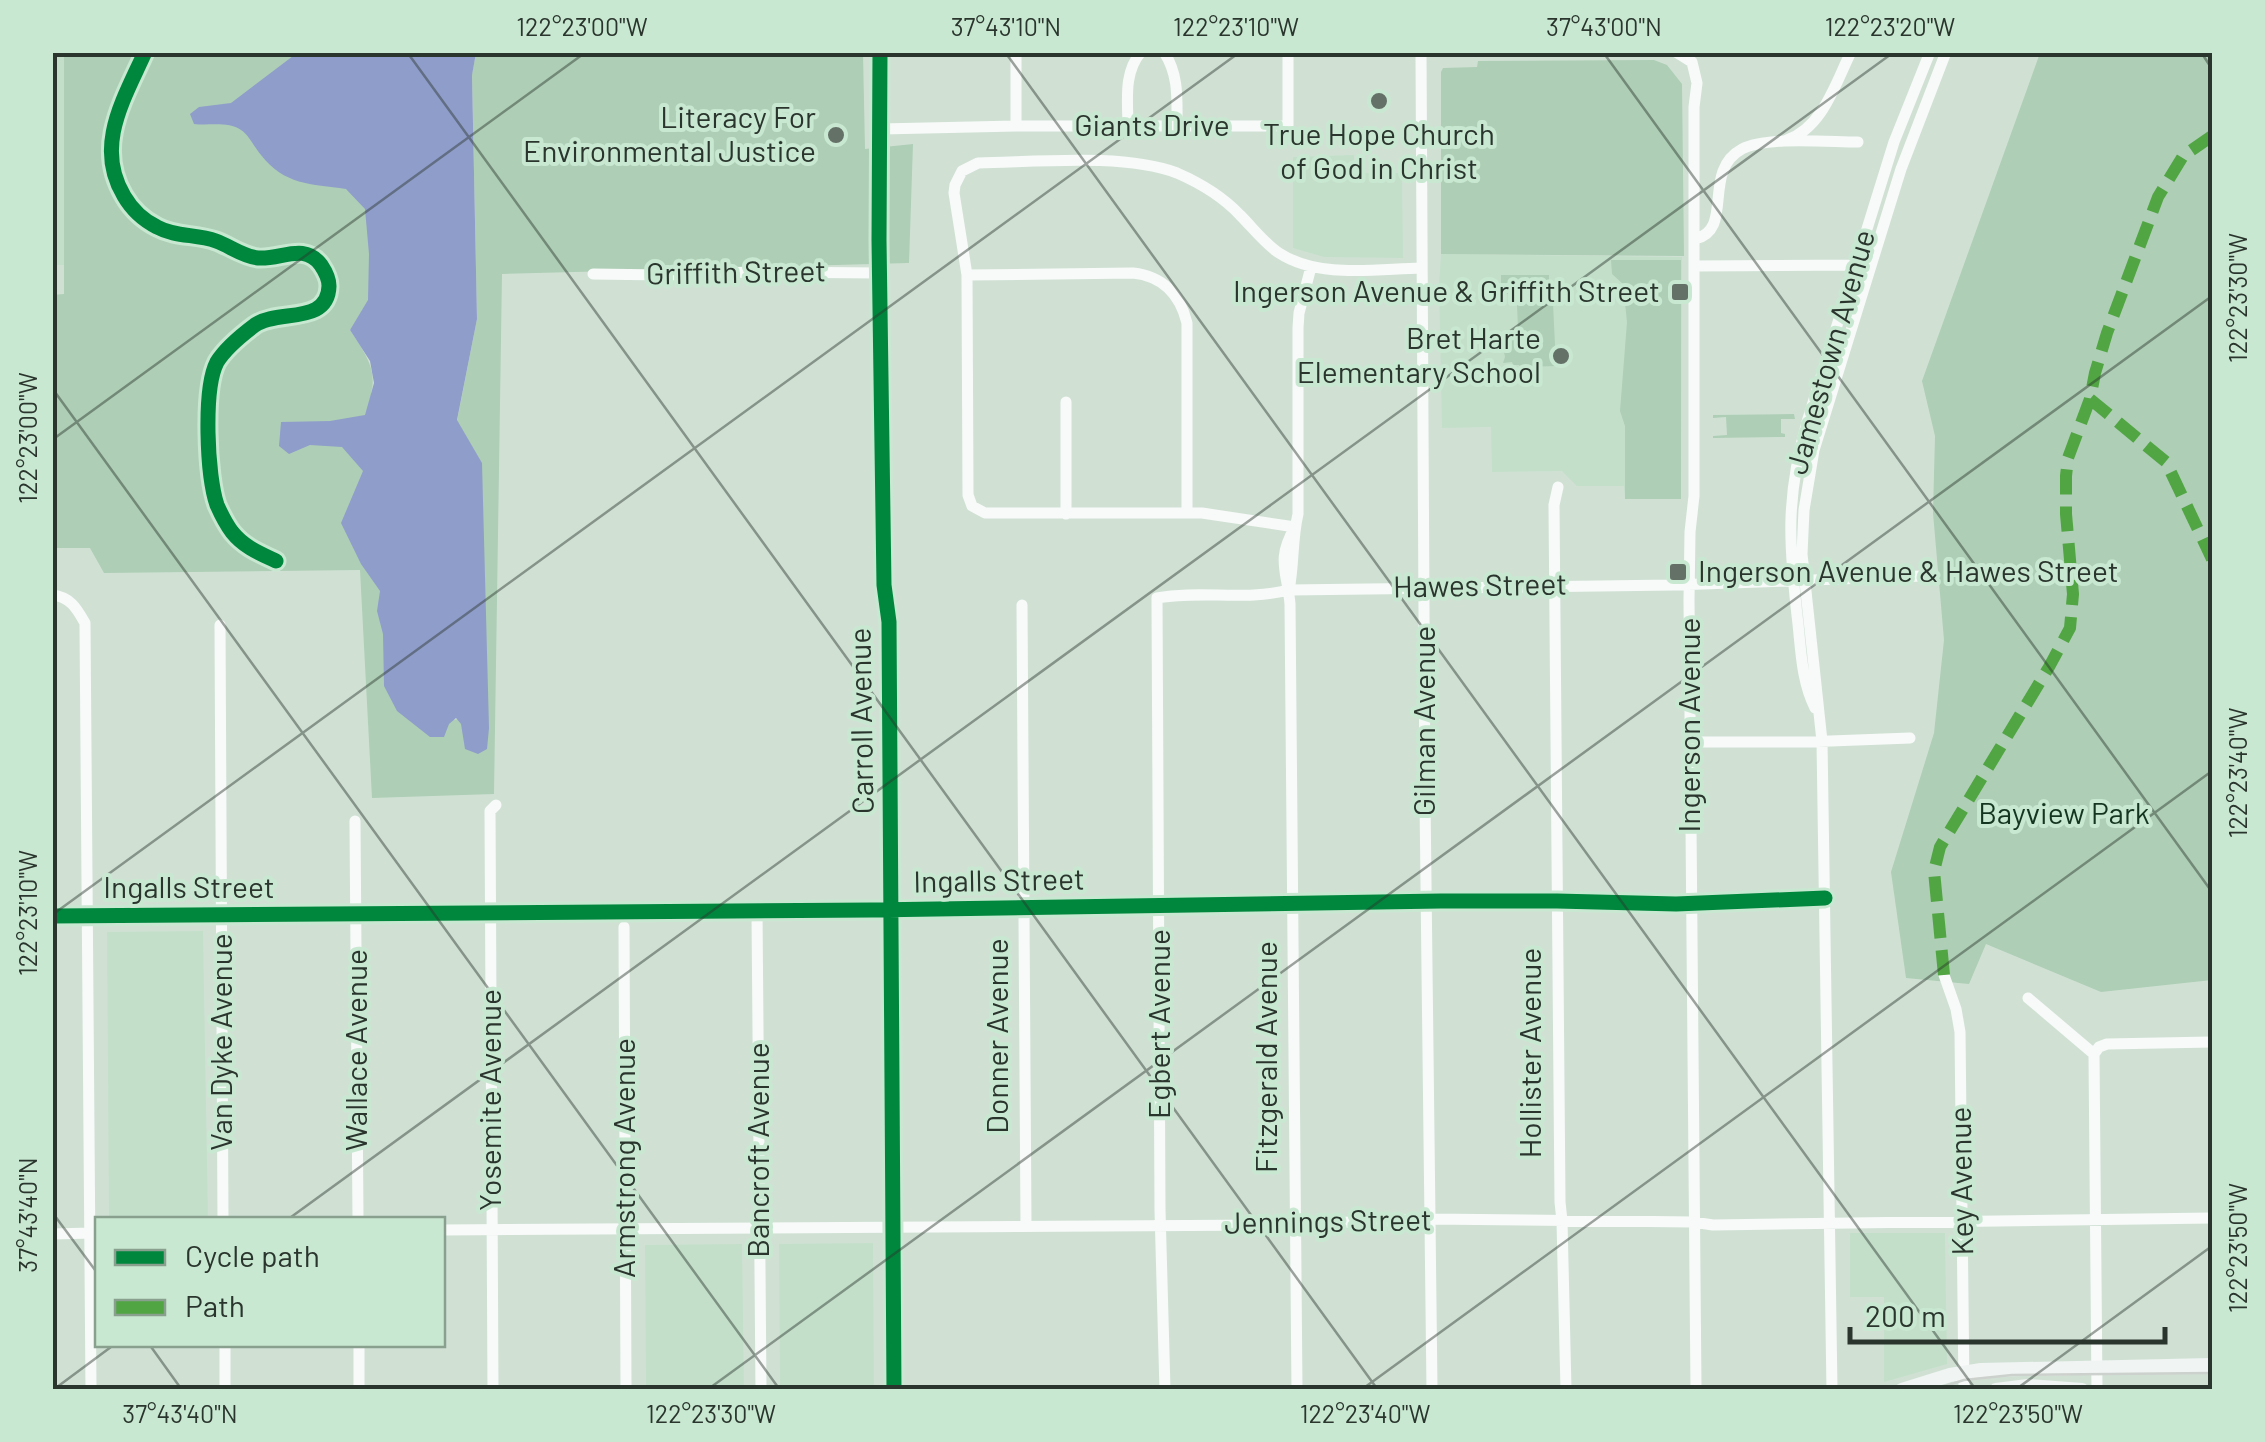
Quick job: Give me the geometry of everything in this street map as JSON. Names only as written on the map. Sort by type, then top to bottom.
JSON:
[{"type":"main road","points":[[1902,1390],[1964,1372],[2004,1368],[2212,1365]]},
{"type":"main road","points":[[1996,1390],[2028,1386],[2082,1390]]},
{"type":"street","name":"Carroll Avenue","points":[[880,52],[879,273],[884,585],[889,622],[894,1390]]},
{"type":"street","points":[[1016,52],[1016,126]]},
{"type":"street","points":[[1128,127],[1128,77],[1141,52]]},
{"type":"street","points":[[1164,52],[1176,80],[1177,125]]},
{"type":"street","name":"Giants Drive","points":[[881,128],[1288,126],[1288,52]]},
{"type":"street","name":"Gilman Avenue","points":[[1421,52],[1432,1390]]},
{"type":"street","name":"Ingerson Avenue","points":[[1676,52],[1692,62],[1697,83],[1694,480],[1690,532],[1696,1390]]},
{"type":"street","points":[[1778,142],[1800,135],[1815,123],[1851,52]]},
{"type":"street","name":"Jamestown Avenue","points":[[1832,1390],[1822,741],[1820,718],[1805,686],[1790,509],[1806,422],[1894,142],[1930,52]]},
{"type":"street","name":"Jamestown Avenue","points":[[1799,581],[1810,470],[1908,149],[1946,52]]},
{"type":"street","points":[[1695,238],[1706,236],[1714,223],[1720,177],[1730,158],[1746,146],[1858,142]]},
{"type":"street","points":[[1894,142],[1908,149]]},
{"type":"street","points":[[1295,527],[1209,514],[978,510],[970,501],[967,275],[955,184],[962,171],[978,163],[1108,162],[1161,168],[1213,192],[1278,252],[1311,267],[1421,268]]},
{"type":"street","points":[[1694,266],[1871,264]]},
{"type":"street","name":"Fitzgerald Avenue","points":[[1298,1390],[1289,590],[1298,514],[1298,328],[1311,267]]},
{"type":"street","name":"Griffith Street","points":[[593,274],[879,273]]},
{"type":"street","points":[[967,275],[1133,273],[1156,278],[1174,293],[1186,323],[1187,514]]},
{"type":"street","points":[[1066,402],[1066,514]]},
{"type":"street","name":"Hollister Avenue","points":[[1558,487],[1554,505],[1554,585],[1560,1202],[1566,1390]]},
{"type":"street","name":"Hawes Street","points":[[1157,598],[1289,590],[1690,585],[1922,576]]},
{"type":"street","points":[[52,595],[75,604],[85,624],[94,1233],[91,1390]]},
{"type":"street","name":"Egbert Avenue","points":[[1157,598],[1164,1390]]},
{"type":"street","name":"Donner Avenue","points":[[1022,606],[1026,1226]]},
{"type":"street","name":"Van Dyke Avenue","points":[[220,625],[223,1217]]},
{"type":"street","points":[[1690,742],[1910,738]]},
{"type":"street","name":"Yosemite Avenue","points":[[493,808],[489,913],[493,1390]]},
{"type":"street","name":"Wallace Avenue","points":[[354,821],[358,1217]]},
{"type":"street","name":"Ingalls Street","points":[[52,916],[1557,900],[1691,904],[1825,898]]},
{"type":"street","name":"Bancroft Avenue","points":[[757,911],[761,1390]]},
{"type":"street","name":"Armstrong Avenue","points":[[624,927],[626,1390]]},
{"type":"street","name":"Key Avenue","points":[[1944,975],[1960,1032],[1964,1390]]},
{"type":"street","points":[[2028,998],[2094,1054]]},
{"type":"street","points":[[2096,1390],[2094,1054],[2107,1044],[2212,1042]]},
{"type":"street","name":"Jennings Street","points":[[445,1230],[1141,1226],[1429,1219],[1713,1225],[2212,1218]]},
{"type":"street","points":[[52,1234],[94,1233]]},
{"type":"street","points":[[224,1347],[225,1390]]},
{"type":"street","points":[[359,1347],[360,1390]]},
{"type":"shaded area","points":[[52,53],[64,53],[64,265],[53,265]]},
{"type":"shaded area","points":[[1354,155],[1354,173],[1402,173],[1403,258],[1324,257],[1293,248],[1293,157]]},
{"type":"shaded area","name":"Bret Harte Elementary School","points":[[1441,254],[1682,257],[1681,499],[1625,499],[1624,486],[1577,486],[1562,471],[1492,472],[1491,427],[1442,428]]},
{"type":"shaded area","points":[[203,931],[208,1217],[109,1217],[107,932]]},
{"type":"shaded area","points":[[1850,1233],[1945,1233],[1947,1364],[1884,1382],[1884,1297],[1850,1297]]},
{"type":"shaded area","points":[[873,1243],[874,1389],[780,1389],[779,1244]]},
{"type":"shaded area","points":[[742,1244],[744,1389],[646,1388],[645,1245]]},
{"type":"green space","points":[[64,53],[375,53],[377,299],[350,330],[371,368],[371,393],[444,721],[481,716],[482,464],[457,421],[477,319],[472,74],[476,53],[863,53],[865,149],[913,144],[909,263],[502,274],[494,794],[372,798],[360,570],[104,573],[90,548],[53,548],[52,295],[64,294]]},
{"type":"green space","name":"Bayview Park","points":[[2040,53],[2212,53],[2212,980],[2101,992],[1986,944],[1969,984],[1906,978],[1891,872],[1934,733],[1944,640],[1933,513],[1935,436],[1922,381]]},
{"type":"green space","points":[[1654,60],[1667,65],[1682,84],[1684,256],[1441,254],[1443,68],[1477,67],[1478,61]]},
{"type":"green space","points":[[1611,260],[1681,260],[1681,499],[1625,499],[1625,426],[1620,411],[1627,322],[1623,284],[1612,274]]},
{"type":"green space","points":[[1501,275],[1549,275],[1549,294],[1501,294]]},
{"type":"green space","points":[[1553,303],[1556,366],[1520,367],[1512,362],[1503,363],[1500,333],[1518,329],[1517,304]]},
{"type":"green space","points":[[1794,414],[1795,419],[1781,419],[1781,433],[1785,437],[1713,438],[1727,435],[1726,417],[1713,415]]},
{"type":"water","points":[[297,53],[476,53],[472,75],[477,319],[457,420],[482,463],[489,728],[487,749],[478,754],[465,749],[461,724],[456,718],[444,737],[430,737],[397,711],[384,686],[383,634],[377,611],[380,591],[361,564],[341,523],[363,471],[342,447],[310,445],[289,454],[279,446],[281,422],[330,421],[365,415],[374,383],[370,361],[350,330],[368,300],[365,209],[346,189],[310,184],[279,172],[236,127],[194,124],[190,114],[199,107],[231,103]]},
{"type":"tram line","points":[[1933,1390],[1964,1380],[2012,1375],[2212,1373]]},
{"type":"marked path","points":[[2212,136],[2183,156],[2158,197],[2107,333],[2090,399],[2166,462],[2212,559]]},
{"type":"marked path","points":[[1944,975],[1934,871],[1940,847],[2070,628],[2073,594],[2066,476],[2068,458],[2090,399]]},
{"type":"cycle path","points":[[145,52],[121,105],[112,141],[115,177],[130,205],[164,230],[216,241],[252,257],[307,254],[321,265],[328,280],[326,298],[320,306],[255,325],[225,352],[213,375],[208,433],[217,505],[237,537],[276,561]]},
{"type":"cycle path","points":[[880,52],[884,585],[889,622],[894,1390]]},
{"type":"cycle path","points":[[52,916],[1441,901],[1676,904],[1825,898]]},
{"type":"place","name":"True Hope Church of God in Christ","points":[[1379,101]]},
{"type":"place","name":"Literacy For Environmental Justice","points":[[836,135]]},
{"type":"place","name":"Ingerson Avenue & Griffith Street","points":[[1680,292]]},
{"type":"place","name":"Bret Harte Elementary School","points":[[1561,356]]},
{"type":"place","name":"Ingerson Avenue & Hawes Street","points":[[1678,572]]}]
